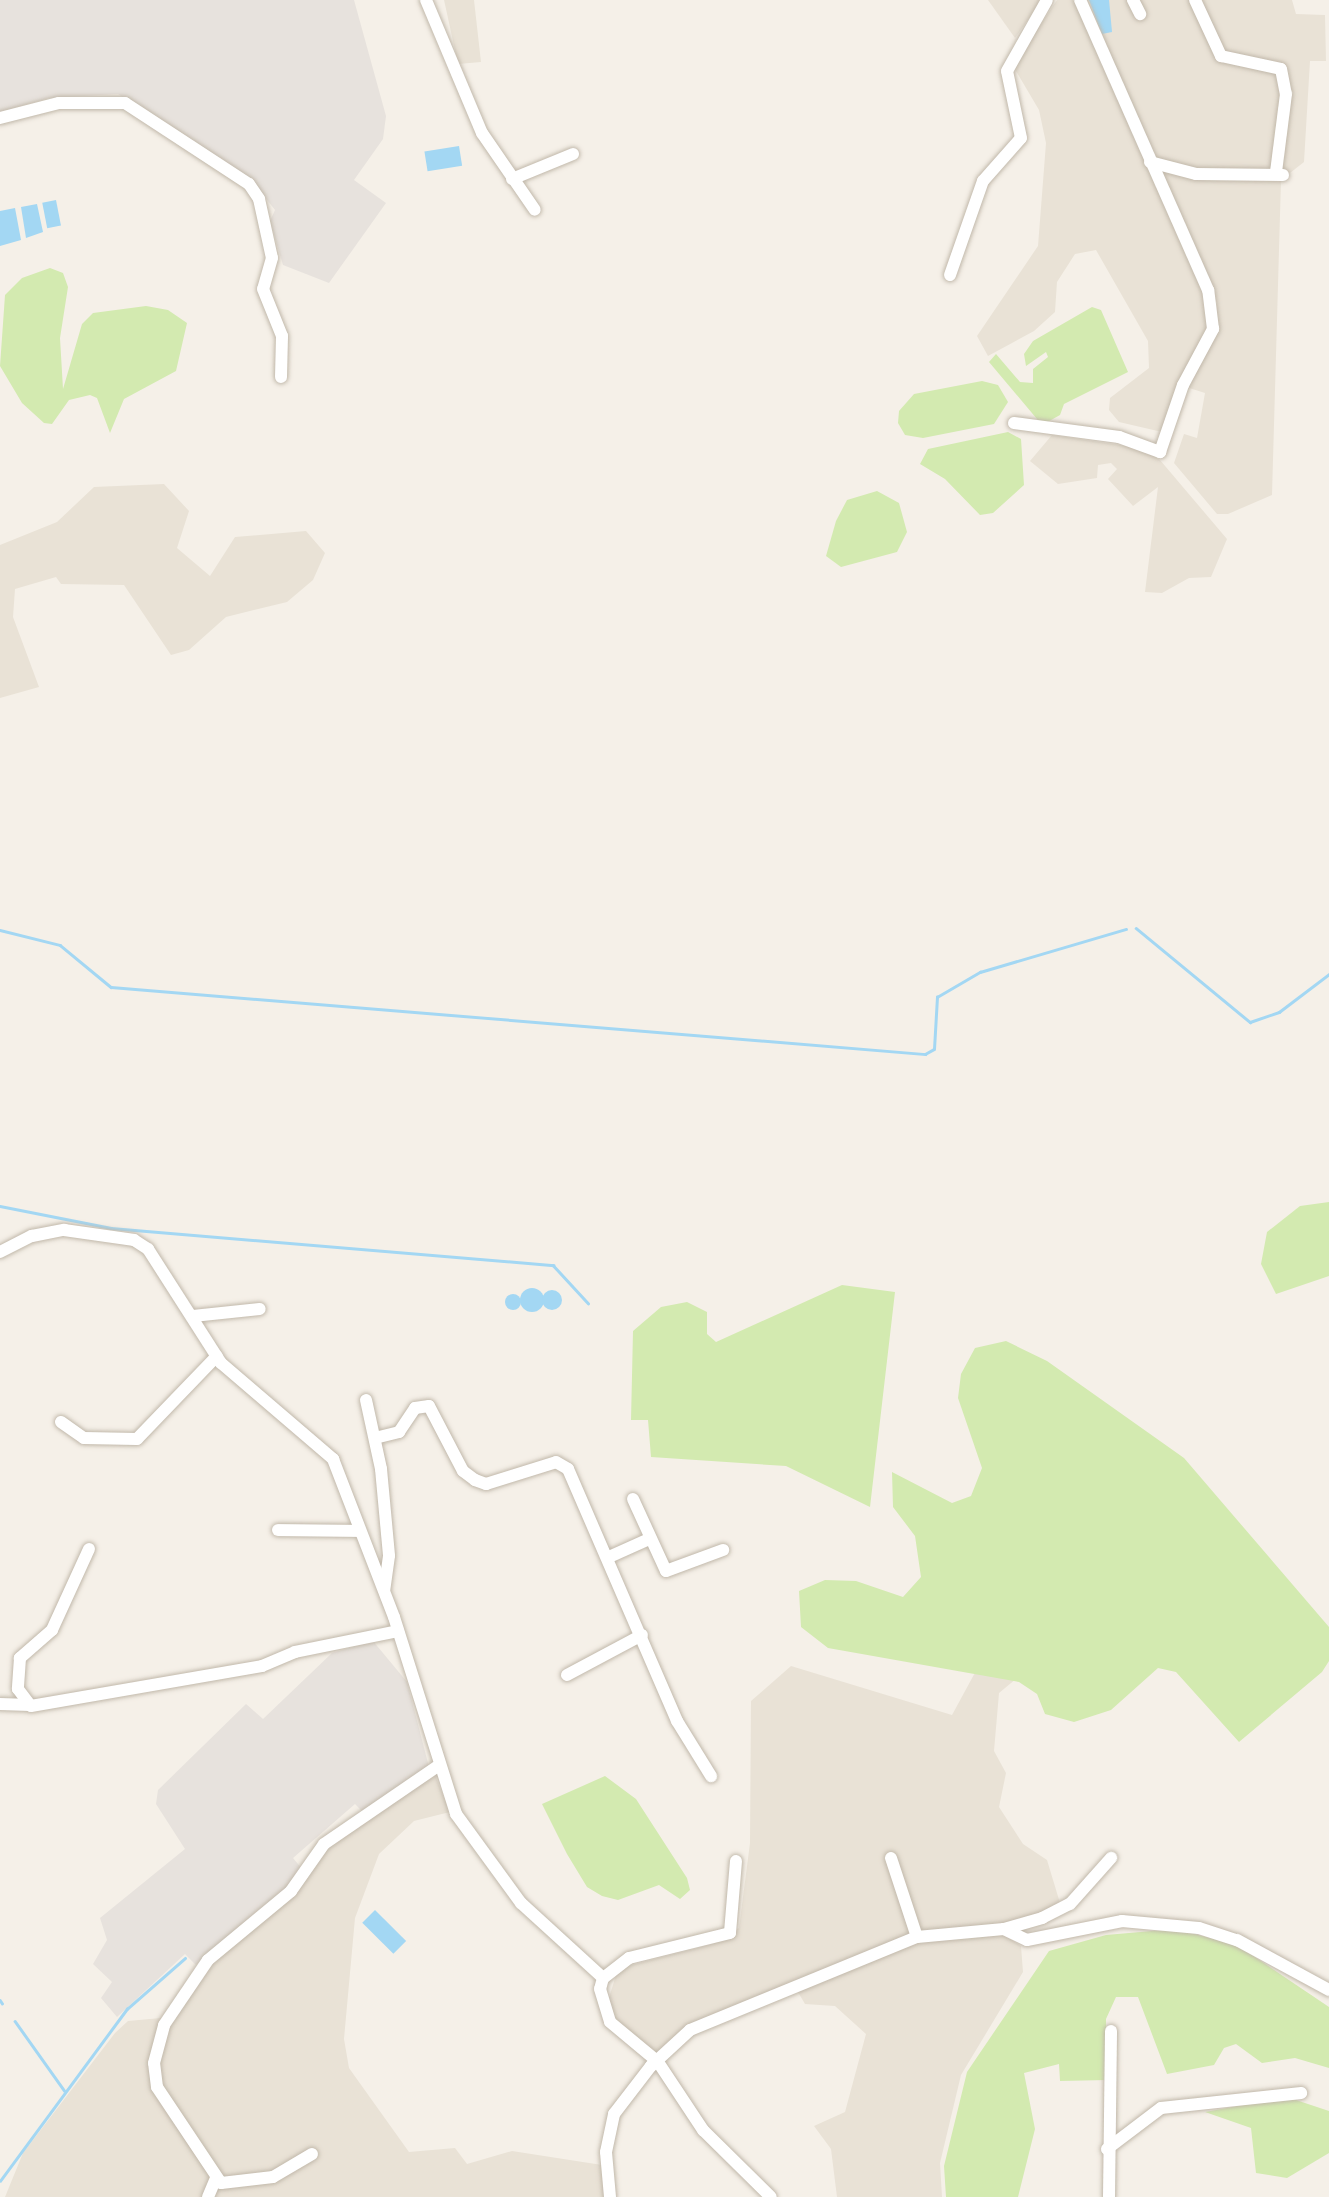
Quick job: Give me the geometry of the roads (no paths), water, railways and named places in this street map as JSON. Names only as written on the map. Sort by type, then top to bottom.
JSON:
[{"type":"street","points":[[426,0],[477,121],[535,211]]},
{"type":"street","points":[[950,275],[983,181],[1021,138],[1007,71],[1047,0]]},
{"type":"street","points":[[1014,423],[1119,437],[1160,452],[1215,312],[1080,0]]},
{"type":"street","points":[[1133,0],[1140,14]]},
{"type":"street","points":[[1150,162],[1196,174],[1280,173],[1286,94],[1281,69],[1221,56],[1195,0]]},
{"type":"street","points":[[0,118],[51,103],[125,103],[249,184],[260,200],[272,258],[263,289],[282,336],[281,377]]},
{"type":"street","points":[[512,179],[573,154]]},
{"type":"street","points":[[0,1252],[49,1231],[134,1240],[148,1248],[217,1356],[333,1459],[398,1631],[438,1766],[456,1814],[521,1903],[603,1978],[604,2014],[658,2062],[703,2130],[771,2197]]},
{"type":"street","points":[[193,1316],[260,1309]]},
{"type":"street","points":[[61,1422],[84,1438],[137,1439],[217,1356]]},
{"type":"street","points":[[366,1400],[374,1438],[389,1556],[384,1591]]},
{"type":"street","points":[[374,1438],[399,1432],[415,1408],[429,1406],[463,1471],[475,1480],[486,1484],[564,1464],[609,1557],[677,1721],[711,1776]]},
{"type":"street","points":[[633,1499],[649,1539],[666,1570],[723,1550]]},
{"type":"street","points":[[278,1530],[360,1531]]},
{"type":"street","points":[[609,1557],[649,1539]]},
{"type":"street","points":[[30,1705],[18,1689],[20,1658],[52,1630],[89,1549]]},
{"type":"street","points":[[0,1704],[30,1705],[262,1666],[295,1653],[398,1631]]},
{"type":"street","points":[[567,1675],[642,1635]]},
{"type":"street","points":[[312,2154],[250,2183],[216,2178],[157,2087],[153,2063],[169,2013],[208,1960],[291,1891],[324,1844],[438,1766]]},
{"type":"street","points":[[891,1858],[917,1937]]},
{"type":"street","points":[[610,2197],[610,2125],[658,2062],[701,2024],[917,1937],[1004,1929],[1070,1903],[1111,1858]]},
{"type":"street","points":[[603,1978],[629,1958],[730,1933],[736,1861]]},
{"type":"street","points":[[1004,1929],[1027,1940],[1122,1921],[1199,1928],[1247,1945],[1329,1990]]},
{"type":"street","points":[[1109,2197],[1107,2149],[1111,2031]]},
{"type":"street","points":[[1107,2149],[1161,2108],[1301,2093]]},
{"type":"street","points":[[208,2197],[216,2178]]},
{"type":"water","points":[[1089,0],[1109,0],[1112,32],[1102,34]]},
{"type":"water","points":[[459,146],[462,166],[428,171],[424,151]]},
{"type":"water","points":[[56,200],[61,226],[47,228],[42,203]]},
{"type":"water","points":[[37,204],[43,232],[26,238],[21,207]]},
{"type":"water","points":[[15,208],[21,240],[0,246],[0,211]]},
{"type":"water","points":[[532,1288],[540,1292],[544,1300],[540,1308],[532,1312],[524,1308],[520,1300],[524,1292]]},
{"type":"water","points":[[552,1290],[559,1293],[562,1300],[559,1307],[552,1310],[545,1307],[542,1300],[545,1293]]},
{"type":"water","points":[[513,1294],[521,1302],[513,1310],[505,1302]]},
{"type":"water","points":[[375,1910],[406,1941],[393,1954],[362,1923]]},
{"type":"waterway","points":[[1136,928],[1250,1022],[1279,1012],[1329,974]]},
{"type":"waterway","points":[[0,930],[60,945],[111,987],[925,1054],[934,1049],[937,997],[980,972],[1126,929]]},
{"type":"waterway","points":[[0,1206],[111,1228],[553,1265],[588,1303]]},
{"type":"waterway","points":[[0,2181],[127,2009],[185,1958]]},
{"type":"waterway","points":[[15,2021],[64,2090]]}]
